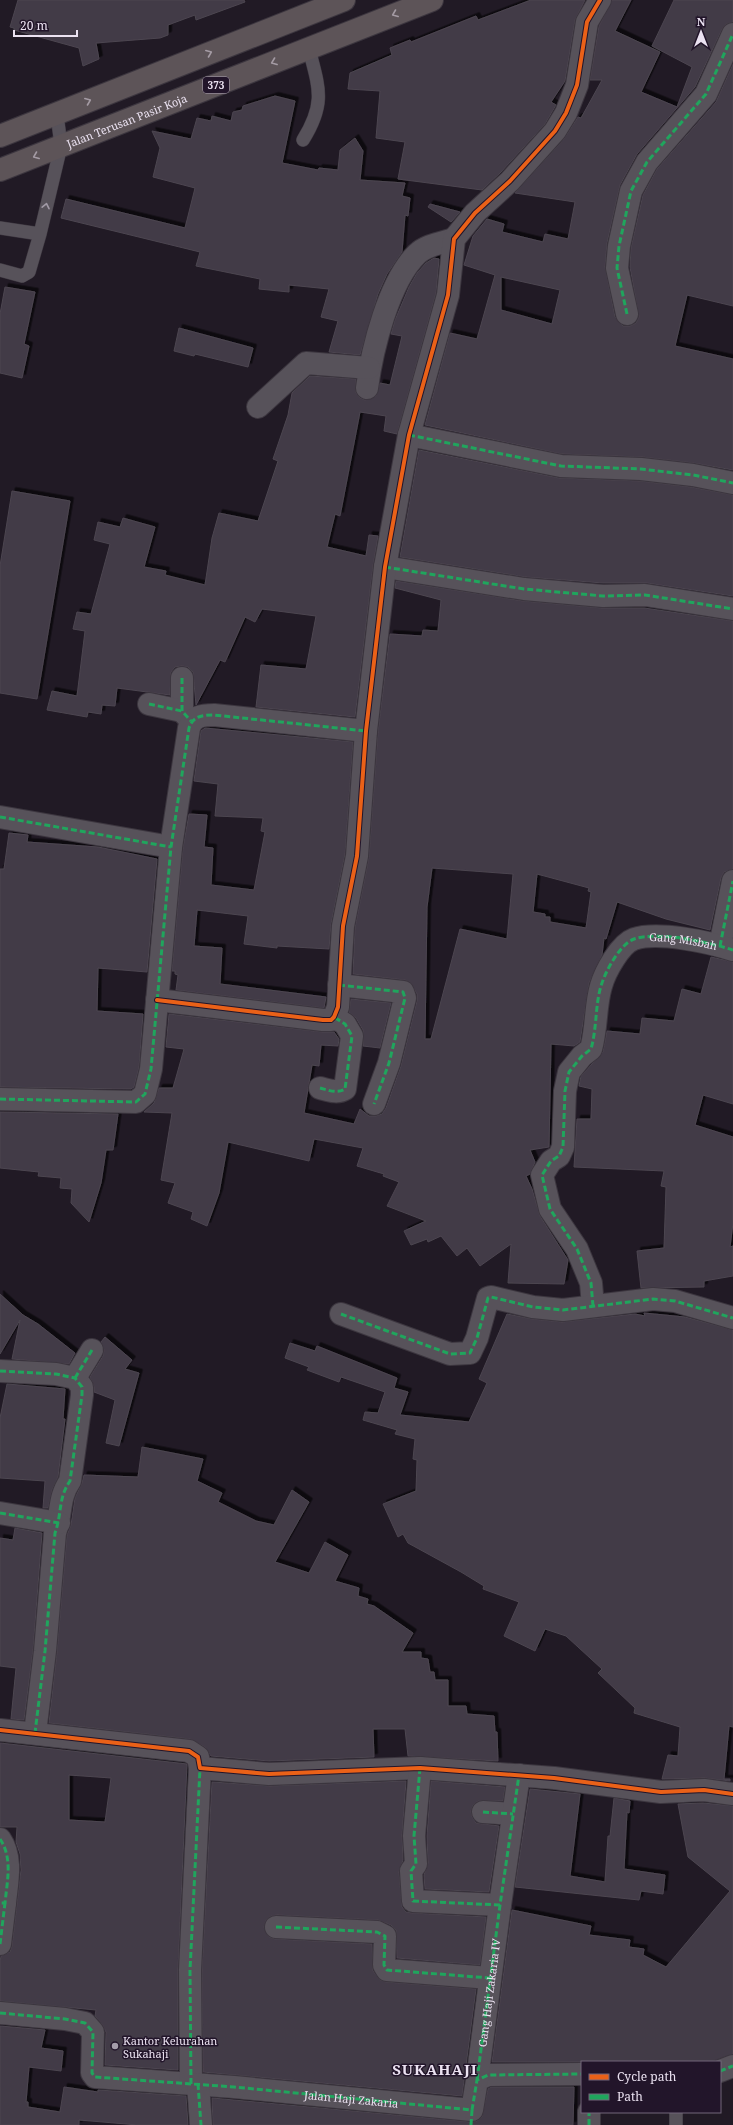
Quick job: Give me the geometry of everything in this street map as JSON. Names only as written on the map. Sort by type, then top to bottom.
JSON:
[{"type":"main road","points":[[0,136],[344,0]]},
{"type":"main road","name":"Jalan Terusan Pasir Koja","points":[[0,170],[432,0]]},
{"type":"street","points":[[157,1000],[233,1008],[294,1018],[331,1020],[334,1017],[338,1007],[343,926],[357,856],[366,731],[385,566],[409,435],[448,295],[454,239],[475,213],[510,181],[540,148],[566,113],[577,85],[587,22],[600,0]]},
{"type":"street","points":[[627,314],[617,268],[619,246],[631,191],[647,162],[706,94],[733,34]]},
{"type":"street","points":[[258,407],[306,363],[368,378],[387,307],[401,273],[417,253],[426,247],[454,239]]},
{"type":"street","points":[[409,435],[561,466],[648,470],[693,475],[733,483]]},
{"type":"street","points":[[385,566],[524,589],[602,596],[645,595],[733,609]]},
{"type":"street","points":[[0,1098],[136,1102],[139,1101],[145,1094],[151,1069],[171,847],[189,728],[182,678]]},
{"type":"street","points":[[149,704],[187,716],[196,717],[214,715],[366,731]]},
{"type":"street","points":[[0,817],[171,847]]},
{"type":"street","points":[[726,948],[733,881]]},
{"type":"street","name":"Gang Misbah","points":[[593,1306],[591,1283],[577,1249],[550,1209],[542,1175],[551,1161],[559,1156],[563,1147],[565,1091],[569,1072],[582,1056],[591,1049],[603,980],[608,968],[619,952],[633,940],[650,937],[668,938],[726,948]]},
{"type":"street","points":[[339,985],[403,992],[405,998],[389,1063],[374,1104]]},
{"type":"street","points":[[320,1088],[336,1092],[341,1092],[345,1089],[352,1036],[345,1024],[334,1017]]},
{"type":"street","points":[[341,1314],[450,1354],[470,1353],[477,1338],[488,1298],[491,1297],[533,1307],[563,1310],[653,1300],[675,1301],[733,1318]]},
{"type":"street","points":[[75,1378],[92,1350]]},
{"type":"street","points":[[0,1371],[56,1374],[75,1378],[82,1388],[70,1482],[62,1491],[59,1522],[55,1533],[45,1651],[35,1733]]},
{"type":"street","points":[[0,1513],[59,1522]]},
{"type":"street","points":[[0,1730],[189,1751],[198,1758],[200,1768],[190,1970],[195,2084],[201,2125]]},
{"type":"street","points":[[200,1768],[269,1774],[420,1768],[519,1775],[661,1792],[704,1790],[733,1794]]},
{"type":"street","points":[[420,1768],[414,1836],[416,1864],[411,1871],[413,1901],[500,1906]]},
{"type":"street","name":"Gang Haji Zakaria IV","points":[[477,2080],[519,1775]]},
{"type":"street","points":[[483,1812],[513,1814]]},
{"type":"street","points":[[0,1839],[4,1844],[9,1864],[2,1903],[0,1944]]},
{"type":"street","points":[[276,1927],[377,1932],[385,1936],[384,1965],[387,1970],[490,1978]]},
{"type":"street","name":"Jalan Haji Zakaria","points":[[0,2013],[65,2019],[85,2023],[93,2032],[92,2074],[95,2077],[195,2084],[471,2118],[477,2080]]},
{"type":"street","points":[[721,2071],[733,2066]]},
{"type":"street","points":[[477,2080],[488,2074],[581,2074]]},
{"type":"street","points":[[589,2113],[589,2125]]},
{"type":"lane","points":[[303,140],[312,125],[318,107],[316,77],[308,48]]},
{"type":"lane","points":[[0,270],[22,276],[26,276],[29,272],[40,234],[61,146],[56,114]]},
{"type":"lane","points":[[0,228],[40,234]]},
{"type":"lane","points":[[676,2113],[676,2125]]},
{"type":"building","points":[[18,0],[244,0],[245,2],[196,20],[195,15],[168,25],[168,35],[160,38],[96,43],[99,59],[83,66],[79,48],[14,30],[14,28],[10,27]]},
{"type":"building","points":[[531,0],[585,0],[575,20],[565,81],[551,102],[556,105],[545,124],[501,172],[482,190],[398,179],[405,142],[376,138],[380,91],[348,89],[350,73],[392,55],[390,48],[410,40],[411,42],[476,16],[478,20]]},
{"type":"building","points":[[612,0],[631,0],[615,31],[660,52],[641,92],[677,107],[692,67],[652,46],[674,0],[733,0],[733,22],[726,24],[722,29],[695,87],[637,154],[620,185],[607,243],[605,267],[615,317],[623,326],[630,326],[636,323],[639,317],[630,267],[631,248],[643,195],[657,169],[716,102],[733,64],[733,306],[687,295],[675,346],[733,359],[733,470],[694,463],[642,457],[562,454],[425,425],[450,333],[477,339],[495,275],[464,265],[473,236],[487,219],[504,224],[502,232],[543,242],[545,234],[568,239],[575,202],[515,193],[564,139],[578,117],[581,118],[602,80],[590,80],[599,26]],"holes":[[[501,277],[560,290],[552,324],[501,310]]]},
{"type":"building","points":[[275,96],[295,101],[282,163],[318,170],[319,168],[338,170],[340,150],[355,138],[363,151],[360,180],[405,183],[402,196],[410,198],[408,216],[405,215],[402,252],[387,274],[378,294],[360,355],[329,352],[338,321],[321,317],[329,289],[289,285],[289,292],[259,289],[260,279],[196,266],[200,252],[61,218],[66,199],[185,228],[195,188],[153,177],[160,148],[152,131],[191,139],[197,118],[211,121],[212,116],[231,121],[233,112],[242,110],[243,106]]},
{"type":"building","points":[[430,204],[460,212],[451,222],[428,207]]},
{"type":"building","points":[[434,258],[439,259],[436,293],[397,434],[384,431],[386,416],[360,412],[340,516],[335,514],[327,547],[366,556],[369,535],[378,536],[355,717],[256,707],[261,665],[306,669],[316,616],[262,609],[255,622],[245,617],[225,662],[220,660],[196,705],[193,672],[188,667],[182,666],[175,667],[171,672],[170,695],[117,688],[115,706],[102,705],[101,714],[88,712],[87,717],[47,710],[52,691],[77,696],[85,631],[73,629],[77,612],[91,614],[110,544],[94,540],[98,522],[120,527],[123,518],[155,527],[144,567],[166,571],[165,575],[205,585],[212,538],[219,513],[258,521],[278,461],[273,459],[288,415],[292,393],[310,376],[356,379],[356,393],[360,398],[365,400],[376,396],[380,383],[390,385],[402,336],[391,334],[395,320],[409,287],[417,273],[426,263]]},
{"type":"building","points":[[5,287],[35,292],[24,344],[29,346],[22,378],[0,373],[0,314]]},
{"type":"building","points":[[179,328],[253,348],[248,367],[195,354],[194,356],[174,351]]},
{"type":"building","points":[[419,450],[559,478],[640,481],[691,487],[733,495],[733,596],[647,583],[603,583],[526,577],[400,557]]},
{"type":"building","points":[[12,491],[70,501],[37,699],[0,693],[0,566]]},
{"type":"building","points":[[396,581],[523,601],[602,608],[644,608],[733,621],[733,869],[724,872],[721,878],[710,930],[666,919],[617,902],[606,939],[604,938],[602,955],[589,983],[580,1042],[574,1046],[551,1044],[549,1147],[530,1150],[535,1162],[530,1174],[526,1176],[532,1189],[540,1216],[568,1260],[564,1284],[508,1283],[511,1244],[480,1266],[467,1248],[457,1256],[441,1236],[428,1242],[427,1239],[411,1245],[404,1231],[426,1221],[387,1206],[399,1182],[383,1176],[384,1174],[357,1166],[363,1148],[314,1139],[309,1161],[228,1142],[219,1193],[207,1226],[191,1219],[193,1212],[168,1203],[175,1183],[161,1180],[172,1113],[144,1112],[154,1103],[159,1088],[173,1088],[184,1049],[166,1047],[169,1014],[322,1032],[334,1032],[339,1039],[338,1046],[321,1045],[319,1066],[312,1065],[304,1113],[354,1124],[360,1109],[369,1116],[376,1116],[382,1114],[386,1108],[401,1066],[417,1001],[417,994],[411,983],[405,980],[353,974],[355,928],[369,857],[378,732],[390,634],[422,636],[423,630],[438,631],[441,600],[395,588]],"holes":[[[432,868],[513,874],[507,939],[460,929],[431,1039],[425,1039],[427,907]],[[537,874],[589,888],[588,891],[591,892],[586,928],[550,922],[550,917],[545,917],[545,914],[533,912]]]},
{"type":"building","points":[[205,728],[353,742],[345,854],[331,924],[329,949],[277,946],[277,948],[244,944],[248,916],[197,910],[194,946],[222,948],[220,984],[326,997],[324,1008],[176,990],[178,975],[175,974],[175,971],[172,971],[183,848],[189,814],[207,815],[204,847],[213,848],[211,885],[254,890],[265,832],[261,831],[263,818],[215,816],[218,784],[194,781],[201,731]]},
{"type":"building","points":[[9,833],[28,835],[27,842],[98,847],[157,859],[147,972],[98,968],[97,1011],[143,1014],[139,1067],[134,1087],[131,1089],[0,1087],[0,869],[4,869]]},
{"type":"building","points":[[711,957],[733,962],[733,1104],[703,1095],[695,1125],[733,1137],[733,1223],[730,1247],[733,1246],[733,1276],[704,1281],[704,1287],[641,1288],[637,1251],[664,1248],[666,1187],[661,1186],[664,1171],[574,1167],[577,1119],[591,1119],[592,1089],[579,1086],[581,1076],[603,1052],[607,1031],[640,1034],[642,1018],[674,1021],[682,989],[701,994]]},
{"type":"building","points":[[351,999],[391,1003],[380,1048],[363,1046],[363,1030],[356,1018],[349,1012]]},
{"type":"building","points":[[0,1112],[118,1114],[113,1150],[106,1150],[101,1183],[89,1222],[71,1203],[72,1189],[60,1188],[61,1178],[38,1176],[39,1172],[0,1168]]},
{"type":"building","points":[[0,1294],[23,1315],[38,1324],[75,1353],[69,1364],[12,1359],[20,1320],[0,1354]]},
{"type":"building","points":[[644,1313],[685,1317],[733,1330],[733,1727],[729,1726],[724,1779],[730,1779],[730,1781],[704,1778],[662,1779],[668,1755],[678,1756],[680,1727],[634,1713],[635,1708],[598,1673],[602,1669],[566,1636],[545,1629],[535,1651],[504,1636],[519,1602],[483,1589],[484,1586],[408,1543],[403,1534],[398,1537],[383,1504],[416,1491],[417,1460],[413,1459],[415,1439],[395,1434],[397,1430],[363,1420],[365,1412],[378,1413],[385,1392],[341,1377],[339,1382],[307,1370],[309,1367],[285,1358],[290,1343],[315,1351],[317,1346],[397,1378],[394,1388],[408,1392],[400,1415],[469,1422],[487,1383],[479,1379],[507,1314],[532,1319],[562,1322],[635,1314],[645,1316]]},
{"type":"building","points":[[105,1337],[132,1360],[125,1369],[139,1373],[119,1446],[106,1443],[115,1400],[94,1392],[94,1387],[90,1377],[103,1356],[104,1350],[101,1342]]},
{"type":"building","points":[[7,1384],[65,1389],[63,1419],[65,1419],[58,1477],[52,1490],[48,1508],[43,1508],[45,1481],[0,1478],[0,1418]]},
{"type":"building","points":[[142,1447],[203,1459],[197,1481],[222,1493],[218,1502],[256,1521],[274,1525],[292,1490],[309,1502],[275,1562],[309,1573],[325,1542],[348,1555],[335,1581],[359,1588],[358,1596],[368,1599],[367,1604],[374,1606],[413,1633],[402,1652],[421,1652],[421,1658],[428,1659],[430,1672],[434,1672],[435,1680],[448,1680],[448,1706],[466,1706],[467,1714],[494,1716],[495,1732],[497,1732],[498,1761],[408,1756],[405,1729],[373,1729],[374,1757],[269,1761],[211,1756],[205,1747],[190,1739],[49,1723],[67,1535],[71,1525],[75,1498],[84,1475],[138,1477]]},
{"type":"building","points":[[15,1528],[42,1533],[33,1650],[24,1720],[11,1719],[16,1668],[0,1666],[0,1538],[13,1540]]},
{"type":"building","points":[[0,1743],[187,1764],[178,1969],[178,2070],[105,2065],[106,2032],[102,2024],[95,2016],[96,2010],[0,2001],[0,1962],[1,1956],[10,1952],[12,1946],[21,1870],[20,1854],[16,1842],[17,1827],[0,1827]],"holes":[[[69,1775],[111,1778],[105,1822],[69,1820]]]},
{"type":"building","points":[[406,1781],[402,1835],[403,1860],[399,1872],[402,1907],[406,1912],[412,1913],[486,1917],[480,1965],[397,1958],[396,1930],[391,1925],[378,1920],[277,1915],[271,1916],[266,1920],[264,1927],[269,1937],[275,1939],[372,1944],[373,1971],[380,1980],[386,1982],[476,1989],[462,2096],[203,2072],[202,1970],[212,1782],[270,1786]]},
{"type":"building","points":[[431,1781],[505,1787],[503,1801],[478,1801],[473,1805],[471,1811],[472,1817],[476,1823],[499,1826],[489,1892],[425,1889],[424,1875],[428,1863],[427,1836]]},
{"type":"building","points":[[530,1789],[580,1794],[570,1876],[605,1882],[608,1836],[610,1836],[614,1798],[630,1801],[629,1813],[627,1812],[624,1869],[665,1875],[663,1894],[641,1891],[639,1900],[515,1887]]},
{"type":"building","points":[[703,1803],[733,1806],[733,2054],[715,2061],[492,2062],[512,1910],[591,1926],[589,1935],[630,1940],[629,1947],[644,1949],[643,1955],[666,1967],[730,1891],[688,1857],[678,1804]]},
{"type":"building","points":[[0,2026],[45,2030],[41,2048],[63,2051],[61,2071],[29,2067],[26,2102],[28,2102],[28,2107],[60,2112],[64,2087],[98,2092],[98,2090],[186,2096],[188,2125],[138,2125],[79,2120],[79,2125],[0,2125]]},
{"type":"building","points":[[491,2087],[574,2087],[573,2125],[213,2125],[212,2098],[471,2122],[477,2121],[482,2117],[488,2089]]},
{"type":"marked path","points":[[627,314],[617,268],[619,246],[631,191],[647,162],[706,94],[733,34]]},
{"type":"marked path","points":[[409,435],[561,466],[641,469],[693,475],[733,483]]},
{"type":"marked path","points":[[385,567],[524,589],[603,596],[645,595],[733,609]]},
{"type":"marked path","points":[[182,678],[182,711],[191,721]]},
{"type":"marked path","points":[[149,704],[182,711]]},
{"type":"marked path","points":[[0,1099],[136,1102],[145,1094],[151,1069],[171,847],[189,728],[193,721],[198,717],[214,715],[366,731]]},
{"type":"marked path","points":[[0,817],[171,847]]},
{"type":"marked path","points":[[720,946],[733,881]]},
{"type":"marked path","points":[[593,1306],[591,1283],[577,1249],[550,1209],[542,1175],[551,1161],[559,1156],[563,1147],[565,1091],[569,1072],[582,1056],[591,1049],[599,994],[603,980],[618,952],[634,939],[656,936],[684,938],[733,950]]},
{"type":"marked path","points":[[339,985],[403,992],[405,998],[389,1063],[374,1104]]},
{"type":"marked path","points":[[320,1088],[329,1091],[345,1089],[352,1036],[345,1024],[334,1017]]},
{"type":"marked path","points":[[341,1314],[450,1354],[470,1353],[477,1338],[488,1298],[491,1297],[533,1307],[563,1310],[653,1299],[675,1301],[733,1318]]},
{"type":"marked path","points":[[75,1378],[92,1350]]},
{"type":"marked path","points":[[0,1371],[56,1374],[75,1378],[82,1387],[70,1481],[66,1487],[62,1500],[55,1533],[45,1651],[35,1733]]},
{"type":"marked path","points":[[0,1513],[59,1523]]},
{"type":"marked path","points":[[191,2084],[190,1970],[200,1768]]},
{"type":"marked path","points":[[420,1768],[414,1836],[416,1864],[411,1871],[413,1901],[500,1905]]},
{"type":"marked path","points":[[477,2080],[519,1775]]},
{"type":"marked path","points":[[483,1812],[513,1814]]},
{"type":"marked path","points":[[0,1839],[7,1854],[8,1862],[8,1879],[5,1903],[0,1903]]},
{"type":"marked path","points":[[0,1944],[5,1903]]},
{"type":"marked path","points":[[276,1927],[377,1932],[385,1936],[384,1965],[387,1970],[490,1978]]},
{"type":"marked path","points":[[0,2013],[65,2019],[85,2023],[93,2032],[92,2073],[95,2077],[234,2087],[472,2110],[477,2080],[488,2075],[581,2074]]},
{"type":"marked path","points":[[721,2071],[733,2066]]},
{"type":"marked path","points":[[198,2084],[201,2125]]},
{"type":"marked path","points":[[471,2125],[472,2110]]},
{"type":"marked path","points":[[589,2113],[589,2125]]},
{"type":"cycle path","points":[[157,1000],[323,1020],[331,1020],[334,1017],[338,1007],[343,926],[357,856],[366,731],[385,567],[409,435],[448,295],[454,239],[475,213],[510,181],[555,131],[566,113],[577,85],[587,22],[600,0]]},
{"type":"cycle path","points":[[0,1730],[189,1751],[198,1757],[200,1768],[269,1774],[420,1768],[554,1778],[661,1792],[704,1790],[733,1794]]},
{"type":"place","name":"Kantor Kelurahan Sukahaji","points":[[115,2046]]},
{"type":"district","name":"SUKAHAJI","points":[[435,2069]]}]
